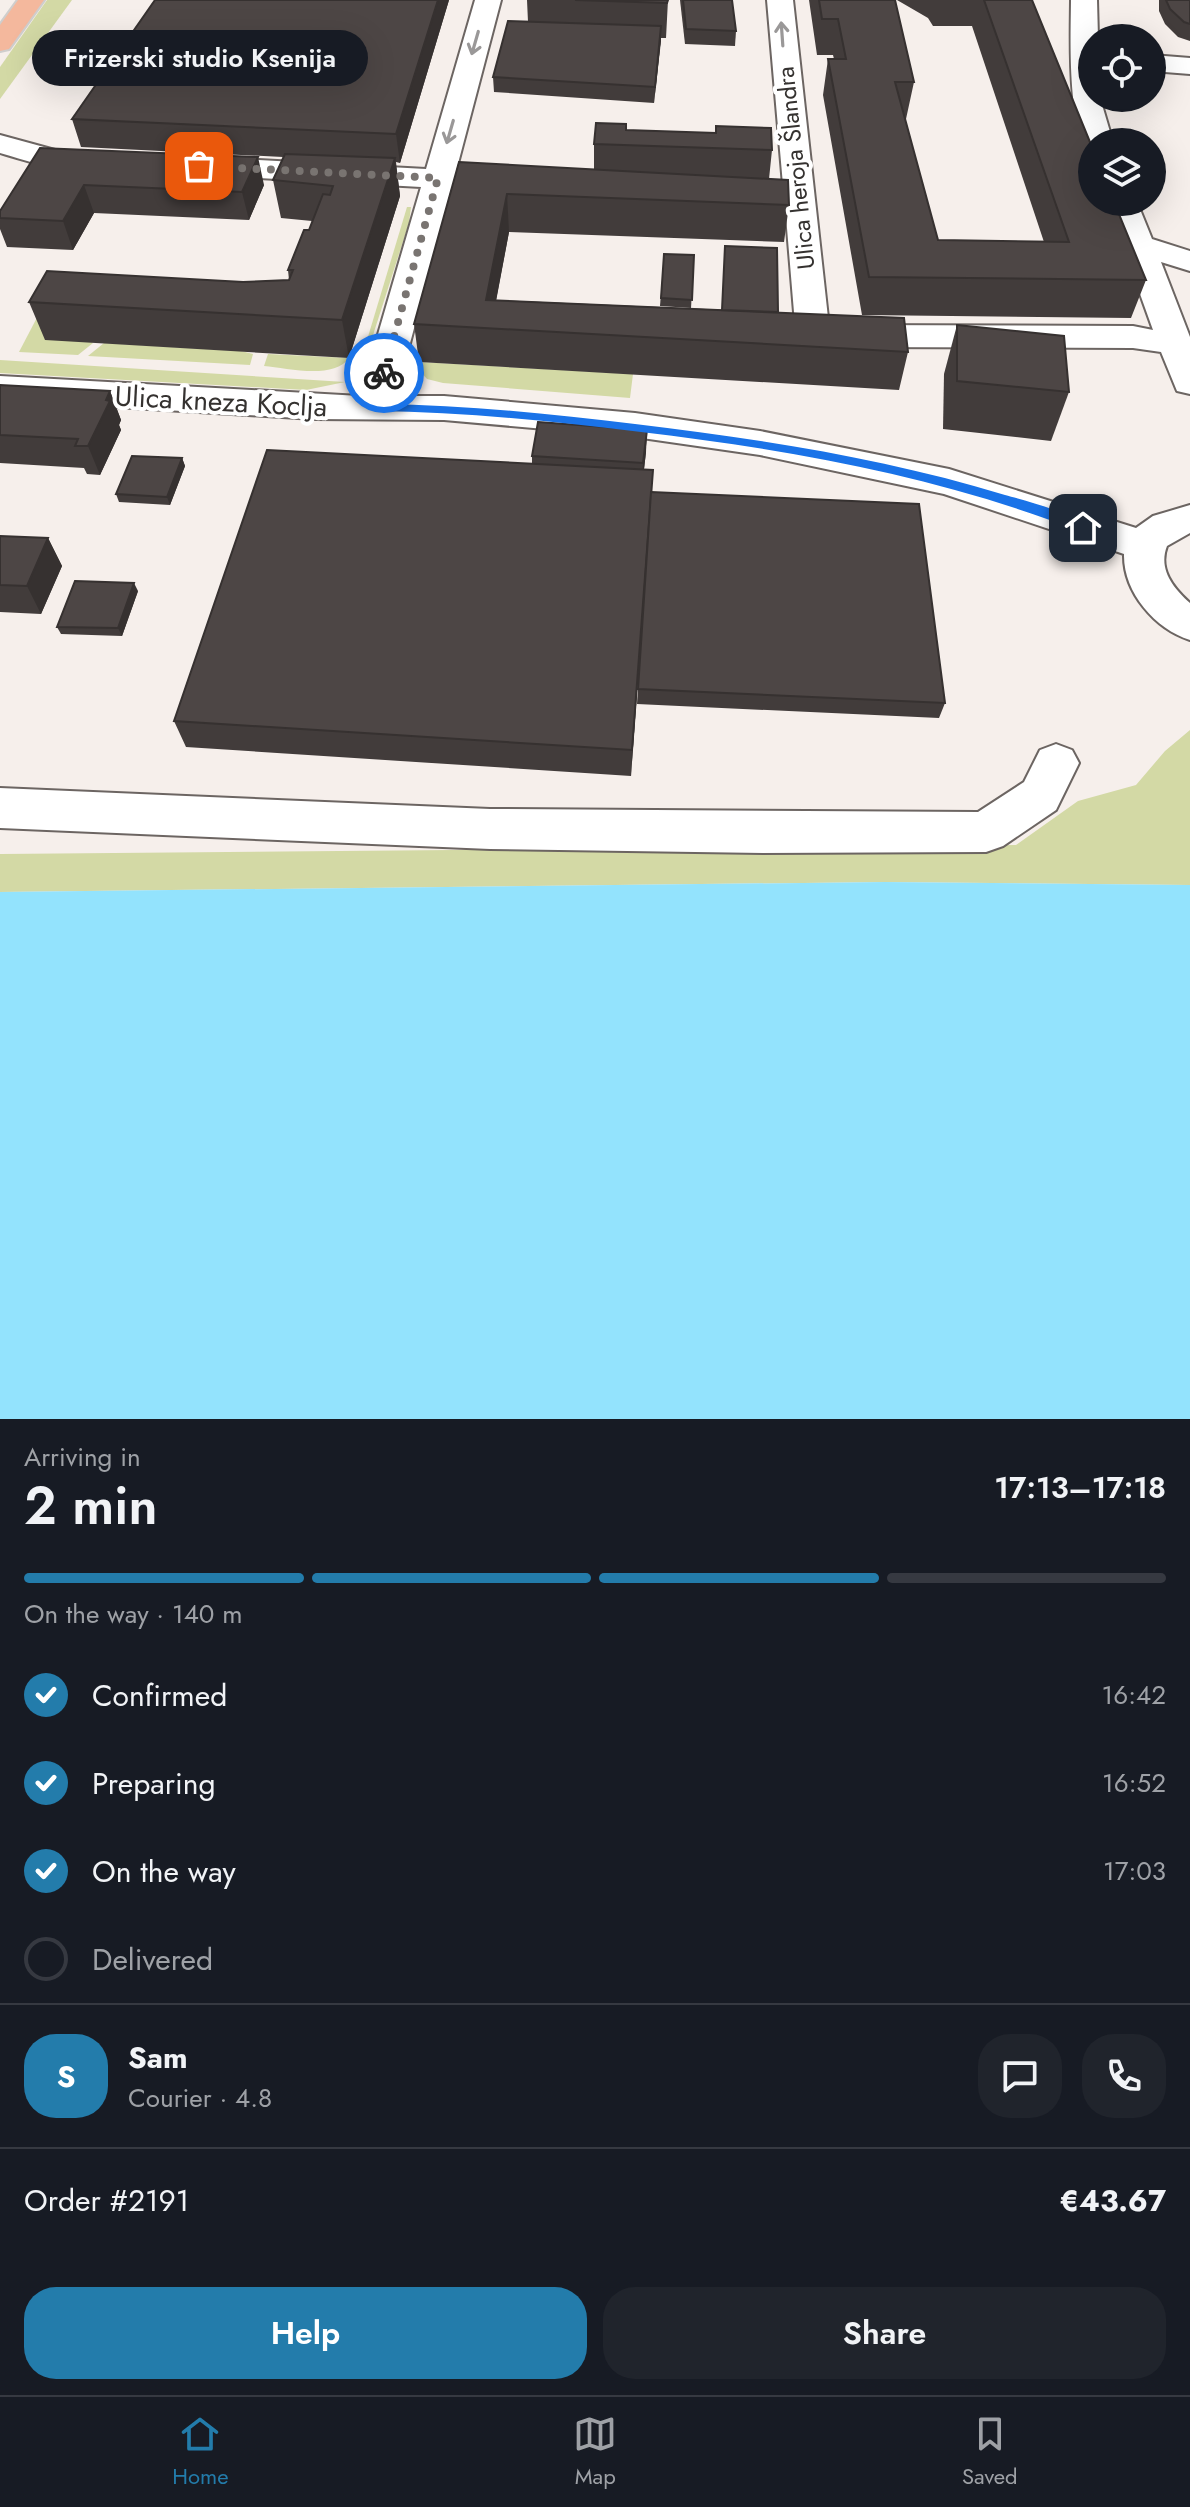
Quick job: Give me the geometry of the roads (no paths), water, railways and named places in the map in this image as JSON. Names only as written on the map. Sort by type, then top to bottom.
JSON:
[{"type":"main road","points":[[0,7],[5,0]]},
{"type":"main road","points":[[0,43],[31,0]]},
{"type":"street","points":[[375,407],[488,0]]},
{"type":"street","name":"Ulica heroja Šlandra","points":[[780,0],[799,195],[797,336],[1025,334],[1133,337],[1176,344]]},
{"type":"street","points":[[1084,0],[1086,24]]},
{"type":"street","points":[[1166,64],[1190,66]]},
{"type":"street","points":[[1166,66],[1190,73]]},
{"type":"street","points":[[0,144],[54,159]]},
{"type":"street","points":[[0,166],[54,159],[116,162]]},
{"type":"street","points":[[178,165],[536,184]]},
{"type":"street","points":[[705,192],[799,195]]},
{"type":"street","points":[[1128,216],[1190,383]]},
{"type":"street","points":[[1139,245],[1190,261]]},
{"type":"street","name":"Ulica kneza Koclja","points":[[0,388],[510,414],[635,425],[760,443],[949,482],[1146,546]]},
{"type":"street","points":[[1190,519],[1168,525],[1146,546],[1143,569],[1148,583],[1169,610],[1190,624]]},
{"type":"street","points":[[0,808],[490,829],[986,832],[1040,796],[1056,763]]},
{"type":"water","points":[[885,882],[1190,885],[1190,1419],[0,1419],[0,892]]},
{"type":"place","name":"Frizerski studio Ksenija","points":[[199,166]]}]
